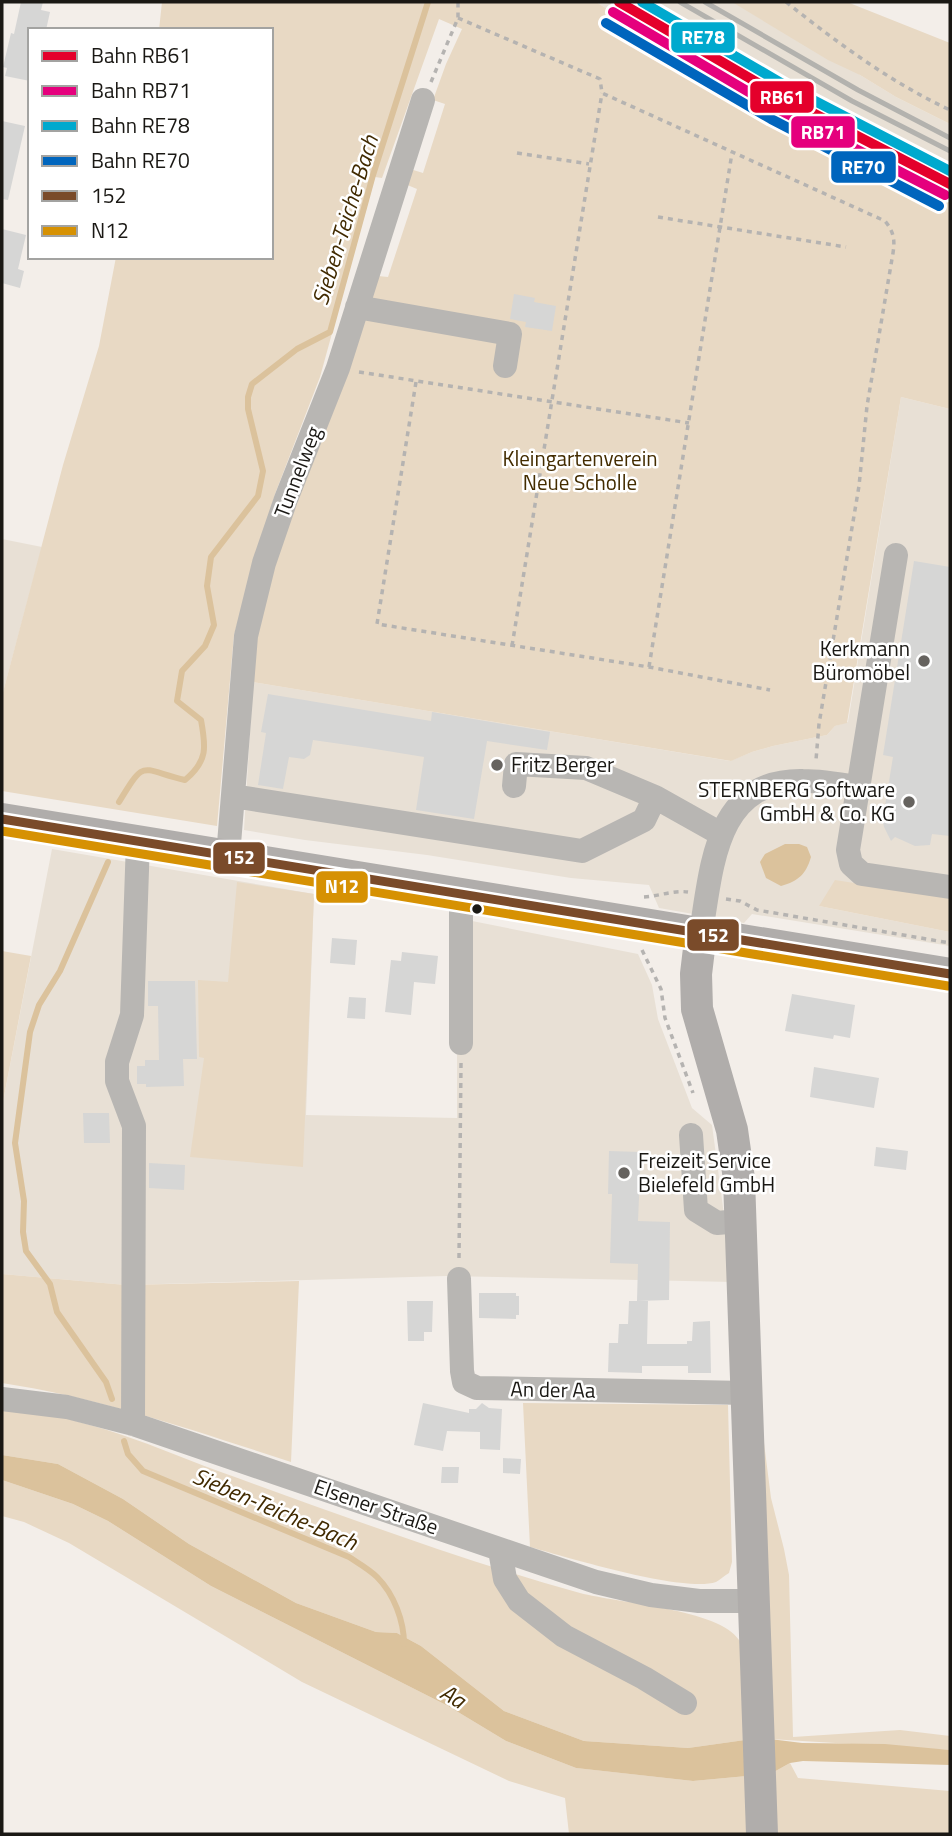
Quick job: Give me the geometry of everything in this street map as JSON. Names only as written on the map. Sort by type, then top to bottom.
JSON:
[{"type":"main road","points":[[2,819],[950,974]]},
{"type":"main road","points":[[701,932],[695,974],[697,1009],[737,1151],[762,1834]]},
{"type":"street","name":"Tunnelweg","points":[[228,856],[246,636],[264,563],[387,230],[417,135],[424,100]]},
{"type":"street","points":[[357,307],[510,334],[505,366]]},
{"type":"street","points":[[896,555],[848,850],[851,864],[862,874],[950,887]]},
{"type":"street","points":[[514,786],[516,764],[586,768],[655,797],[721,834]]},
{"type":"street","points":[[701,932],[721,834],[732,813],[751,794],[774,784],[801,780],[857,787]]},
{"type":"street","points":[[233,796],[582,851],[644,820],[655,797]]},
{"type":"street","points":[[133,1424],[134,1126],[117,1081],[117,1062],[132,1015],[138,841]]},
{"type":"street","points":[[461,892],[461,1043]]},
{"type":"street","points":[[691,1135],[696,1210],[716,1223],[740,1222]]},
{"type":"street","name":"An der Aa","points":[[459,1279],[462,1371],[464,1382],[477,1388],[747,1393]]},
{"type":"street","name":"Elsener Straße","points":[[2,1399],[66,1407],[133,1424],[596,1582],[651,1595],[699,1601],[752,1601]]},
{"type":"street","points":[[500,1550],[505,1579],[519,1601],[564,1636],[685,1703]]},
{"type":"path","points":[[424,100],[458,18],[458,2]]},
{"type":"path","points":[[786,2],[856,57],[925,99],[950,110]]},
{"type":"path","points":[[458,18],[600,79],[602,93],[512,646]]},
{"type":"path","points":[[602,93],[886,221],[895,239],[867,406],[859,486],[819,724],[814,781]]},
{"type":"path","points":[[517,153],[589,164]]},
{"type":"path","points":[[649,667],[732,153]]},
{"type":"path","points":[[658,217],[846,247]]},
{"type":"path","points":[[338,368],[688,423]]},
{"type":"path","points":[[416,382],[377,624],[649,667],[771,690]]},
{"type":"path","points":[[694,1095],[665,1018],[661,989],[638,942],[646,897],[666,895],[676,890],[740,901],[757,910],[950,943]]},
{"type":"path","points":[[459,1279],[461,1043]]},
{"type":"shaded area","points":[[596,2],[774,2],[860,75],[896,97],[950,124],[950,197],[733,87]]},
{"type":"shaded area","points":[[901,397],[950,409],[950,898],[819,906],[950,932],[950,946],[752,914],[744,923],[659,908],[649,885],[571,878],[244,830],[253,682],[730,761],[773,746],[827,735],[835,726],[848,722]]},
{"type":"shaded area","points":[[2,539],[42,547],[2,696]]},
{"type":"shaded area","points":[[52,849],[314,894],[306,1115],[457,1118],[457,918],[638,954],[652,985],[658,1019],[692,1108],[712,1125],[733,1282],[446,1276],[126,1285],[2,1274],[2,1107]]},
{"type":"green space","name":"Kleingartenverein Neue Scholle","points":[[162,2],[596,2],[733,87],[950,197],[950,409],[901,397],[847,723],[835,726],[827,735],[773,746],[731,761],[253,682],[256,641],[273,569],[378,276],[388,277],[417,189],[405,184],[410,169],[423,173],[445,104],[433,100],[462,29],[439,19],[382,178],[375,177],[320,377],[275,494],[234,635],[217,826],[2,791],[2,696],[63,465],[99,346],[116,259],[273,259],[273,28],[159,28]]},
{"type":"green space","points":[[732,2],[847,2],[950,43],[950,124],[828,60]]},
{"type":"green space","points":[[835,880],[950,898],[950,932],[819,906]]},
{"type":"green space","points":[[237,882],[314,894],[303,1167],[190,1157],[204,1058],[199,1057],[198,980],[228,982]]},
{"type":"green space","points":[[2,951],[31,956],[2,1107]]},
{"type":"green space","points":[[2,1274],[126,1285],[299,1281],[291,1462],[112,1406],[2,1383]]},
{"type":"green space","points":[[523,1403],[728,1405],[732,1562],[729,1573],[716,1582],[678,1583],[530,1547]]},
{"type":"green space","points":[[2,1410],[65,1418],[104,1429],[398,1535],[534,1580],[597,1597],[690,1614],[711,1621],[728,1629],[739,1640],[742,1648],[746,1673],[745,1740],[688,1748],[584,1741],[504,1711],[421,1646],[397,1633],[376,1632],[296,1603],[189,1544],[123,1499],[58,1464],[2,1455]]},
{"type":"green space","points":[[764,1443],[771,1498],[789,1575],[793,1737],[900,1730],[950,1736],[950,1750],[770,1739]]},
{"type":"green space","points":[[2,1480],[73,1504],[108,1521],[211,1586],[448,1706],[506,1741],[576,1768],[693,1781],[747,1776],[748,1834],[569,1834],[565,1798],[509,1781],[302,1682],[69,1543],[24,1522],[2,1516]]},
{"type":"green space","points":[[790,1763],[798,1778],[950,1791],[950,1834],[774,1834],[772,1773]]},
{"type":"water","points":[[785,844],[807,847],[811,857],[801,876],[781,886],[766,878],[760,862],[765,854]]},
{"type":"water","name":"Aa","points":[[2,1455],[58,1464],[123,1499],[189,1544],[296,1603],[376,1632],[397,1633],[421,1646],[504,1711],[584,1741],[688,1748],[745,1740],[747,1776],[693,1781],[576,1768],[506,1741],[448,1706],[211,1586],[108,1521],[73,1504],[2,1480]]},
{"type":"water","points":[[770,1739],[950,1750],[950,1765],[803,1761],[790,1763],[772,1773]]},
{"type":"building","points":[[21,2],[43,2],[41,10],[50,12],[46,28],[28,28],[28,81],[5,76],[7,68],[3,67],[11,33],[14,34]]},
{"type":"building","points":[[2,121],[25,126],[8,200],[2,199]]},
{"type":"building","points":[[2,229],[26,235],[18,269],[24,271],[20,288],[2,283]]},
{"type":"building","points":[[514,294],[535,298],[534,302],[556,306],[552,331],[525,327],[526,322],[510,319]]},
{"type":"building","name":"Kerkmann Büromöbel","points":[[914,561],[950,567],[950,836],[932,834],[930,845],[915,846],[895,837],[891,841],[884,827],[880,806],[885,806],[893,757],[883,755]]},
{"type":"building","points":[[268,694],[431,721],[432,712],[550,732],[547,750],[487,741],[474,819],[416,810],[424,757],[369,748],[313,740],[310,755],[304,759],[289,757],[283,789],[258,785],[266,733],[261,732]]},
{"type":"building","points":[[332,938],[357,940],[355,965],[330,963]]},
{"type":"building","points":[[402,952],[438,956],[435,984],[414,982],[411,1015],[385,1012],[391,960],[401,961]]},
{"type":"building","points":[[148,981],[195,981],[197,1059],[183,1059],[184,1086],[146,1087],[146,1084],[137,1084],[137,1066],[145,1066],[145,1060],[159,1060],[158,1006],[148,1006]]},
{"type":"building","points":[[792,994],[855,1005],[850,1038],[834,1035],[833,1039],[785,1031]]},
{"type":"building","points":[[349,997],[366,998],[365,1019],[347,1018]]},
{"type":"building","points":[[814,1067],[879,1078],[874,1108],[810,1097]]},
{"type":"building","points":[[83,1113],[109,1113],[110,1143],[84,1143]]},
{"type":"building","points":[[876,1147],[908,1151],[906,1170],[874,1166]]},
{"type":"building","points":[[609,1151],[641,1152],[638,1221],[670,1222],[669,1300],[637,1301],[638,1264],[610,1263],[612,1194],[608,1194]]},
{"type":"building","points":[[149,1163],[185,1165],[184,1190],[149,1188]]},
{"type":"building","points":[[479,1293],[516,1293],[516,1296],[519,1296],[519,1315],[516,1315],[516,1319],[479,1318]]},
{"type":"building","points":[[407,1301],[433,1301],[432,1332],[424,1332],[424,1341],[408,1341]]},
{"type":"building","points":[[629,1301],[648,1301],[647,1344],[687,1344],[687,1341],[692,1341],[693,1322],[710,1321],[711,1373],[688,1373],[688,1366],[642,1366],[642,1373],[608,1372],[609,1343],[618,1343],[619,1324],[628,1324]]},
{"type":"building","points":[[423,1403],[469,1413],[469,1409],[476,1409],[482,1403],[489,1408],[502,1409],[500,1450],[480,1449],[480,1432],[447,1431],[443,1451],[414,1445]]},
{"type":"building","points":[[503,1458],[521,1459],[520,1474],[503,1473]]},
{"type":"building","points":[[442,1467],[459,1467],[458,1483],[441,1483]]},
{"type":"waterway","name":"Sieben-Teiche-Bach","points":[[119,802],[134,778],[145,770],[185,780],[198,766],[204,753],[201,720],[177,701],[182,671],[205,646],[214,625],[207,586],[211,557],[258,496],[263,471],[248,409],[248,397],[252,384],[297,349],[330,332],[373,175],[428,2]]},
{"type":"waterway","name":"Sieben-Teiche-Bach","points":[[108,862],[60,971],[39,1005],[30,1032],[15,1143],[24,1201],[23,1232],[26,1251],[50,1284],[57,1312],[106,1382],[112,1399]]},
{"type":"waterway","name":"Sieben-Teiche-Bach","points":[[124,1441],[128,1454],[143,1471],[349,1557],[367,1569],[383,1584],[393,1600],[400,1617],[404,1644]]},
{"type":"railway","points":[[680,2],[852,101],[950,151]]},
{"type":"railway","points":[[705,2],[858,90],[950,138]]},
{"type":"rail line","name":"RB61","points":[[619,2],[782,97],[950,184]]},
{"type":"rail line","name":"RE78","points":[[642,2],[788,87],[950,171]]},
{"type":"rail line","name":"RB71","points":[[613,12],[776,108],[945,195]]},
{"type":"rail line","name":"RE70","points":[[606,23],[771,119],[939,206]]},
{"type":"transit line","name":"152","points":[[2,819],[950,974]]},
{"type":"transit line","name":"N12","points":[[2,831],[948,986]]},
{"type":"place","name":"Kerkmann Büromöbel","points":[[924,661]]},
{"type":"place","name":"Fritz Berger","points":[[497,765]]},
{"type":"place","name":"STERNBERG Software GmbH & Co. KG","points":[[909,802]]},
{"type":"place","name":"Freizeit Service Bielefeld GmbH","points":[[624,1173]]}]
